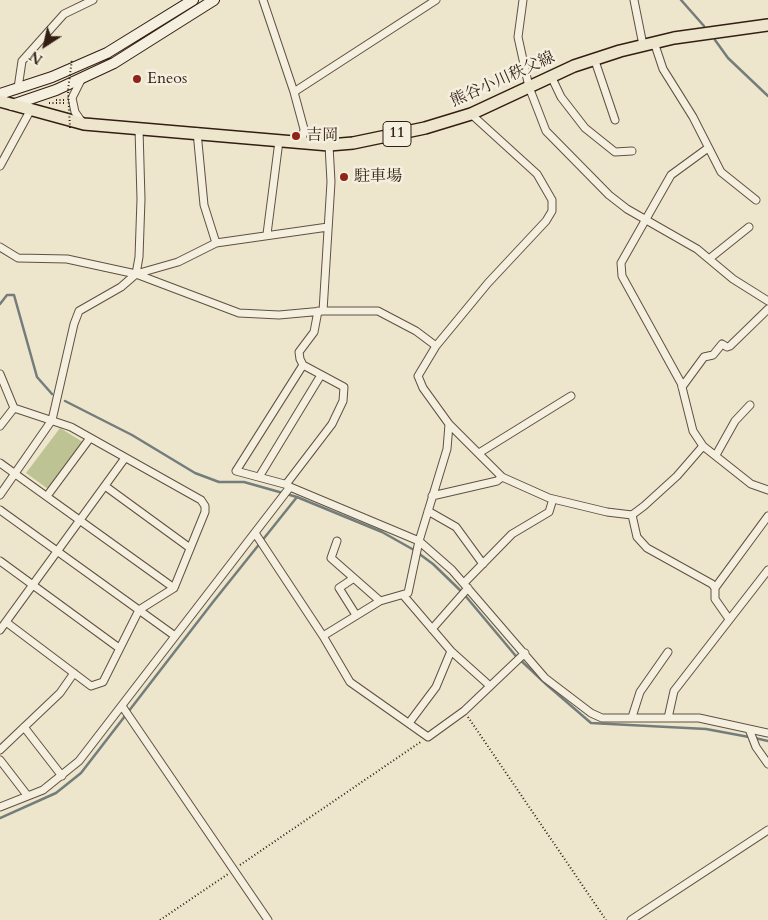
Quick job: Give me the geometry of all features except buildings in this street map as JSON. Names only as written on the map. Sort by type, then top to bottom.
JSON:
[{"type":"main road","points":[[0,94],[52,77],[107,53],[194,0]]},
{"type":"main road","points":[[4,105],[82,78],[140,48],[214,0]]},
{"type":"main road","name":"熊谷小川秩父線","points":[[4,105],[84,124],[197,132],[329,145],[393,135],[470,114],[594,58],[649,43],[768,25]]},
{"type":"street","points":[[18,88],[22,61],[64,14],[93,0]]},
{"type":"street","points":[[263,0],[294,92],[304,129],[302,143]]},
{"type":"street","points":[[294,92],[436,0]]},
{"type":"street","points":[[523,0],[518,37],[529,87],[546,131],[609,195],[644,219],[697,249],[733,279],[768,301]]},
{"type":"street","points":[[634,0],[649,43],[721,172],[756,200]]},
{"type":"street","points":[[594,58],[615,120]]},
{"type":"street","points":[[551,76],[561,97],[585,128],[616,152],[632,150]]},
{"type":"street","points":[[82,78],[72,98],[75,112],[84,124]]},
{"type":"street","points":[[0,166],[30,111]]},
{"type":"street","points":[[470,114],[537,174],[552,200],[552,212],[546,221],[488,283],[436,346],[418,376],[423,388],[449,424],[502,477],[553,499],[606,512],[632,515],[678,476],[703,446]]},
{"type":"street","points":[[136,274],[139,257],[141,199],[139,129]]},
{"type":"street","points":[[197,132],[204,205],[216,243]]},
{"type":"street","points":[[267,234],[279,141]]},
{"type":"street","points":[[0,807],[43,790],[79,761],[282,498],[332,424],[343,401],[344,387],[303,365],[299,352],[314,332],[321,311],[331,182],[329,145]]},
{"type":"street","points":[[708,148],[671,175],[620,262],[622,276],[682,387],[692,431],[703,446],[751,484],[768,490]]},
{"type":"street","points":[[0,495],[52,420],[74,324],[80,312],[121,287],[136,274],[178,262],[216,243],[267,234],[328,227]]},
{"type":"street","points":[[709,259],[749,227]]},
{"type":"street","points":[[0,247],[18,258],[67,259],[136,274],[239,313],[279,315],[321,311],[378,311],[416,330],[436,346]]},
{"type":"street","points":[[682,387],[704,356],[713,355],[722,344],[727,348],[730,346],[768,309]]},
{"type":"street","points":[[303,365],[236,471],[289,486],[419,541],[466,586],[545,678],[591,714],[602,718],[699,718],[767,732]]},
{"type":"street","points":[[0,374],[14,408]]},
{"type":"street","points":[[260,477],[321,375]]},
{"type":"street","points":[[479,454],[571,396]]},
{"type":"street","points":[[716,455],[735,421],[750,405]]},
{"type":"street","points":[[6,622],[91,686],[103,682],[139,610],[174,588],[205,512],[205,506],[200,500],[71,427],[14,408]]},
{"type":"street","points":[[0,426],[14,408]]},
{"type":"street","points":[[323,636],[380,601],[404,596],[408,593],[419,541],[447,449],[449,424]]},
{"type":"street","points":[[47,496],[90,438]]},
{"type":"street","points":[[0,630],[125,458]]},
{"type":"street","points":[[0,463],[174,588]]},
{"type":"street","points":[[432,496],[497,481],[502,477]]},
{"type":"street","points":[[104,486],[190,548]]},
{"type":"street","points":[[432,629],[483,564],[512,534],[549,512],[553,499]]},
{"type":"street","points":[[0,510],[175,636]]},
{"type":"street","points":[[428,511],[456,527],[483,564]]},
{"type":"street","points":[[632,515],[637,536],[647,548],[658,556],[684,567],[712,584],[715,588]]},
{"type":"street","points":[[729,619],[715,599],[715,588],[768,516]]},
{"type":"street","points":[[255,533],[323,636],[350,682],[428,737],[464,711],[524,653]]},
{"type":"street","points":[[337,540],[331,558],[380,601]]},
{"type":"street","points":[[0,563],[119,648]]},
{"type":"street","points":[[668,718],[674,692],[768,570]]},
{"type":"street","points":[[354,578],[339,588],[356,615]]},
{"type":"street","points":[[404,596],[451,651],[490,686]]},
{"type":"street","points":[[409,723],[436,687],[451,651]]},
{"type":"street","points":[[632,717],[640,692],[668,652]]},
{"type":"street","points":[[0,750],[60,693],[74,673]]},
{"type":"street","points":[[122,706],[268,920]]},
{"type":"street","points":[[24,727],[62,776]]},
{"type":"street","points":[[749,729],[756,747],[768,764]]},
{"type":"street","points":[[0,760],[27,795]]},
{"type":"street","points":[[631,920],[768,830]]},
{"type":"path","points":[[70,128],[68,100],[72,59]]},
{"type":"path","points":[[66,103],[49,104],[48,100],[68,100]]},
{"type":"path","points":[[464,711],[606,920]]},
{"type":"path","points":[[160,920],[428,737]]},
{"type":"green space","points":[[60,428],[83,442],[48,489],[26,473]]},
{"type":"waterway","points":[[681,0],[704,26]]},
{"type":"waterway","points":[[715,40],[728,58],[768,96]]},
{"type":"waterway","points":[[0,304],[7,295],[14,295],[37,377],[52,394]]},
{"type":"waterway","points":[[65,401],[132,435],[195,473],[219,482],[244,482],[297,497],[382,532],[414,550],[433,564],[463,593],[515,655],[591,723],[706,729],[749,737]]},
{"type":"waterway","points":[[0,818],[56,793],[81,773],[297,497]]},
{"type":"waterway","points":[[755,738],[768,741]]},
{"type":"place","name":"Eneos","points":[[137,79]]},
{"type":"place","name":"吉岡","points":[[296,136]]},
{"type":"place","name":"駐車場","points":[[344,177]]}]
